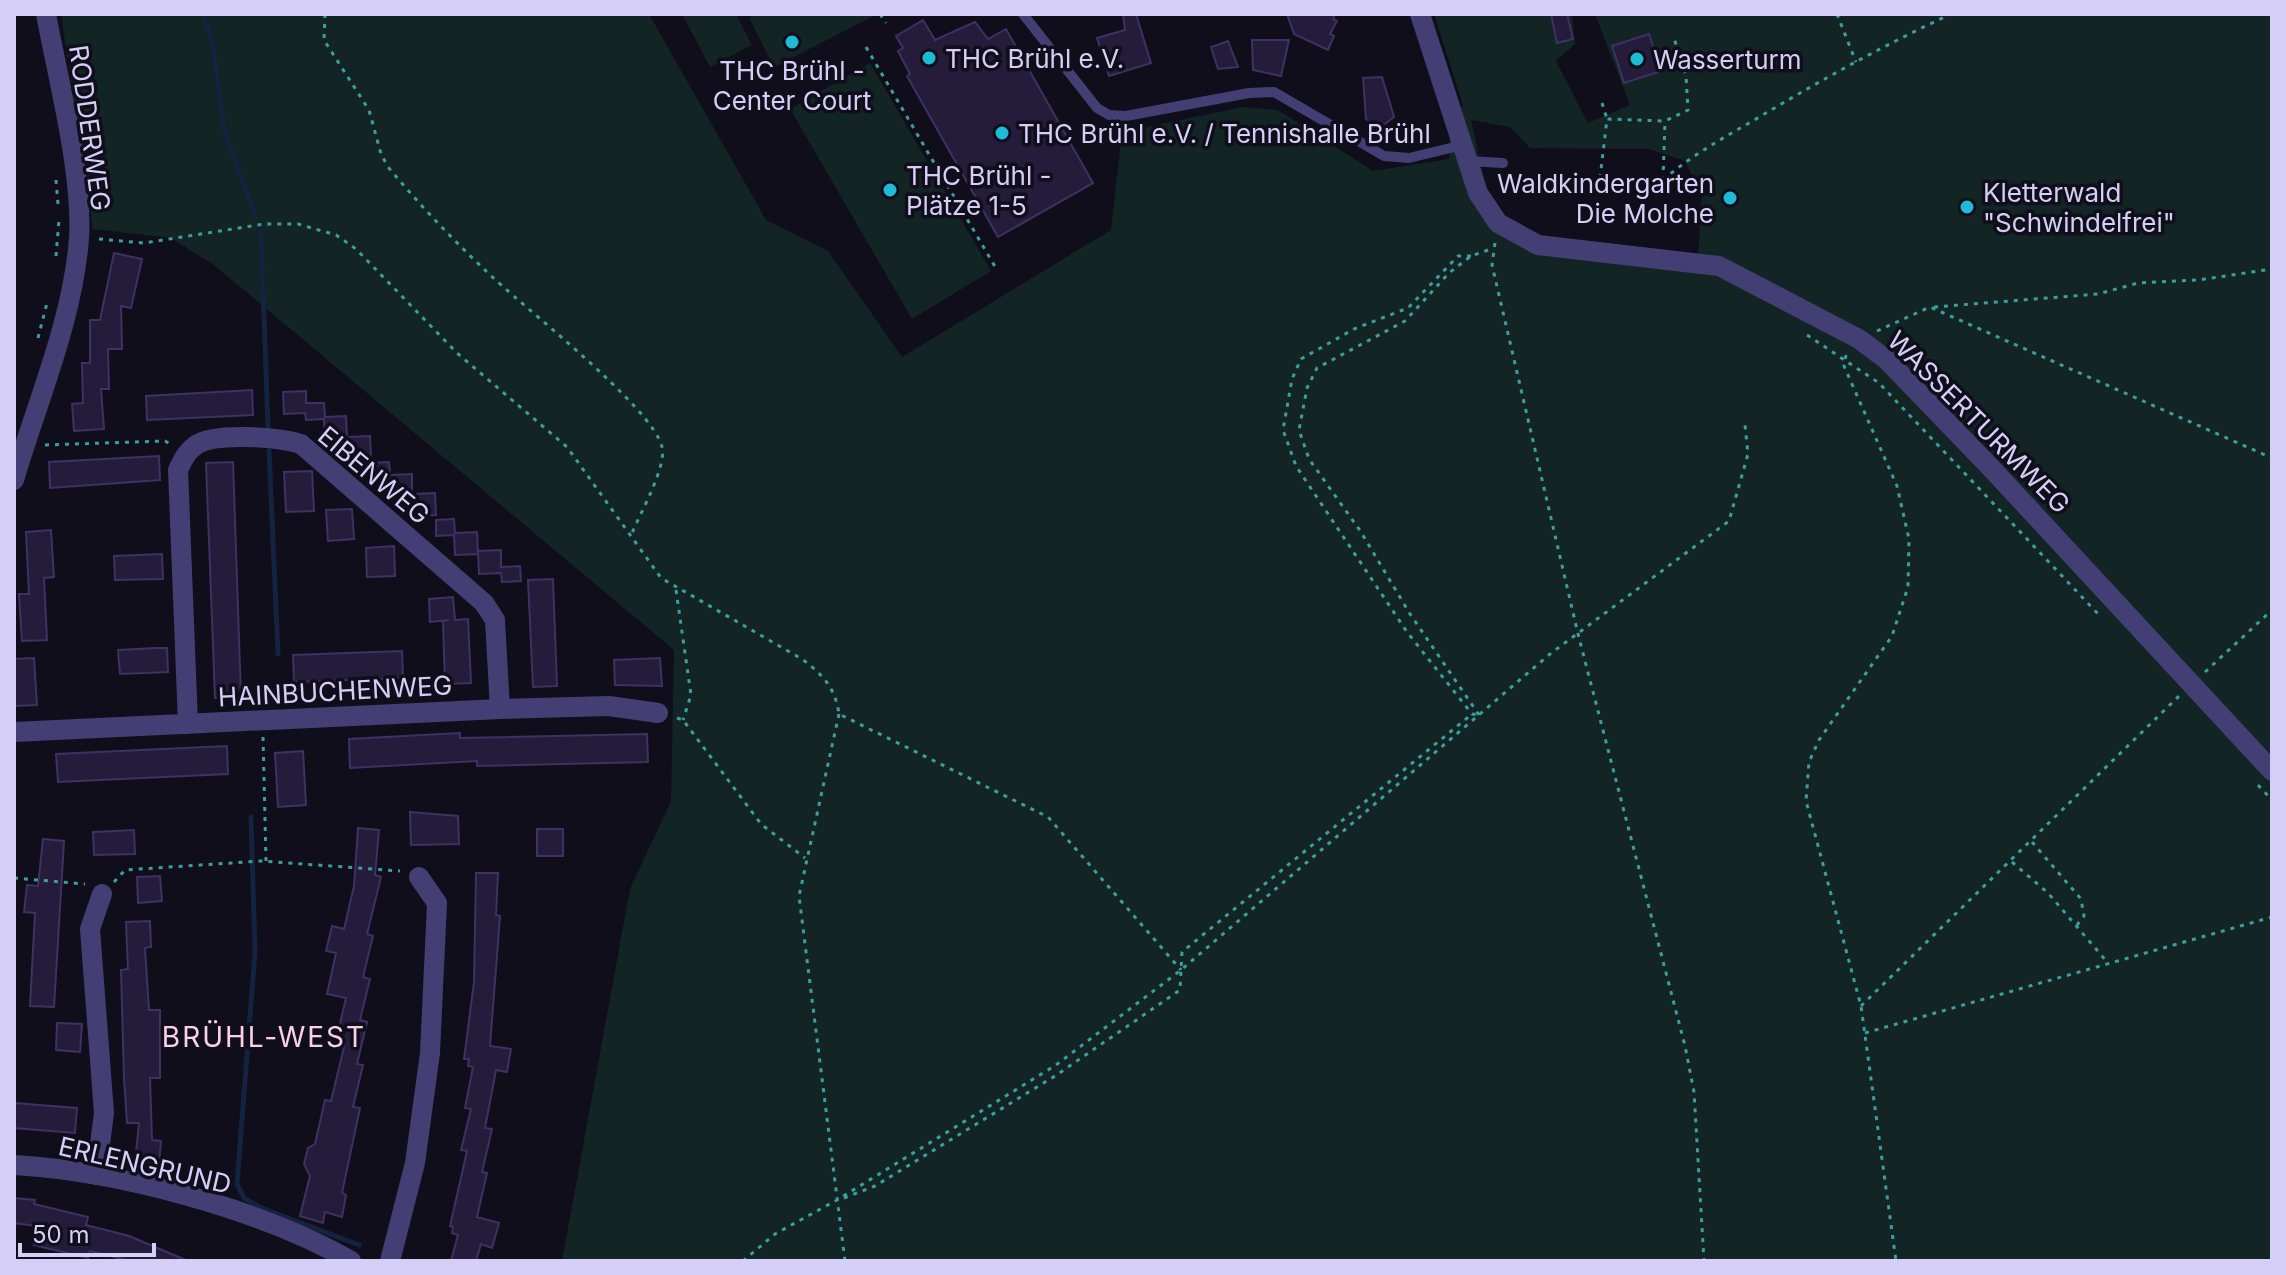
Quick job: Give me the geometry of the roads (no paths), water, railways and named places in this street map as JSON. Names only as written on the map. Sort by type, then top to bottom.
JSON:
[{"type":"street","name":"RODDERWEG","points":[[14,480],[71,294],[68,236],[78,201],[46,14]]},
{"type":"street","points":[[1420,14],[1466,153]]},
{"type":"street","name":"WASSERTURMWEG","points":[[1466,153],[1487,209],[1504,228],[1522,239],[1551,247],[1719,266],[1859,339],[1887,360],[2272,771]]},
{"type":"street","name":"EIBENWEG","points":[[188,724],[178,470],[186,453],[210,438],[285,439],[301,444],[484,603],[495,620],[500,709]]},
{"type":"street","name":"HAINBUCHENWEG","points":[[14,732],[500,709],[609,706],[663,714]]},
{"type":"street","points":[[390,1261],[415,1163],[430,1053],[437,903],[419,877]]},
{"type":"street","points":[[96,1175],[104,1113],[90,929],[102,894]]},
{"type":"street","name":"ERLENGRUND","points":[[14,1165],[96,1175],[193,1199],[250,1217],[351,1261]]},
{"type":"lane","points":[[1023,14],[1085,97],[1109,115],[1126,116],[1249,93],[1274,92],[1384,156],[1409,158],[1466,153],[1503,163]]},
{"type":"waterway","points":[[203,14],[213,44],[224,130],[256,218]]},
{"type":"waterway","points":[[261,232],[268,427]]},
{"type":"waterway","points":[[269,450],[278,654]]},
{"type":"waterway","points":[[251,817],[255,952],[237,1184],[244,1198],[259,1207],[359,1245]]},
{"type":"place","name":"THC Brühl - Center Court","points":[[792,42]]},
{"type":"place","name":"THC Brühl e.V.","points":[[929,58]]},
{"type":"place","name":"Wasserturm","points":[[1637,59]]},
{"type":"place","name":"THC Brühl e.V. / Tennishalle Brühl","points":[[1002,133]]},
{"type":"place","name":"THC Brühl - Plätze 1-5","points":[[890,190]]},
{"type":"place","name":"Waldkindergarten Die Molche","points":[[1730,198]]},
{"type":"place","name":"Kletterwald \"Schwindelfrei\"","points":[[1967,207]]},
{"type":"district","name":"BRÜHL-WEST","points":[[264,1037]]}]
